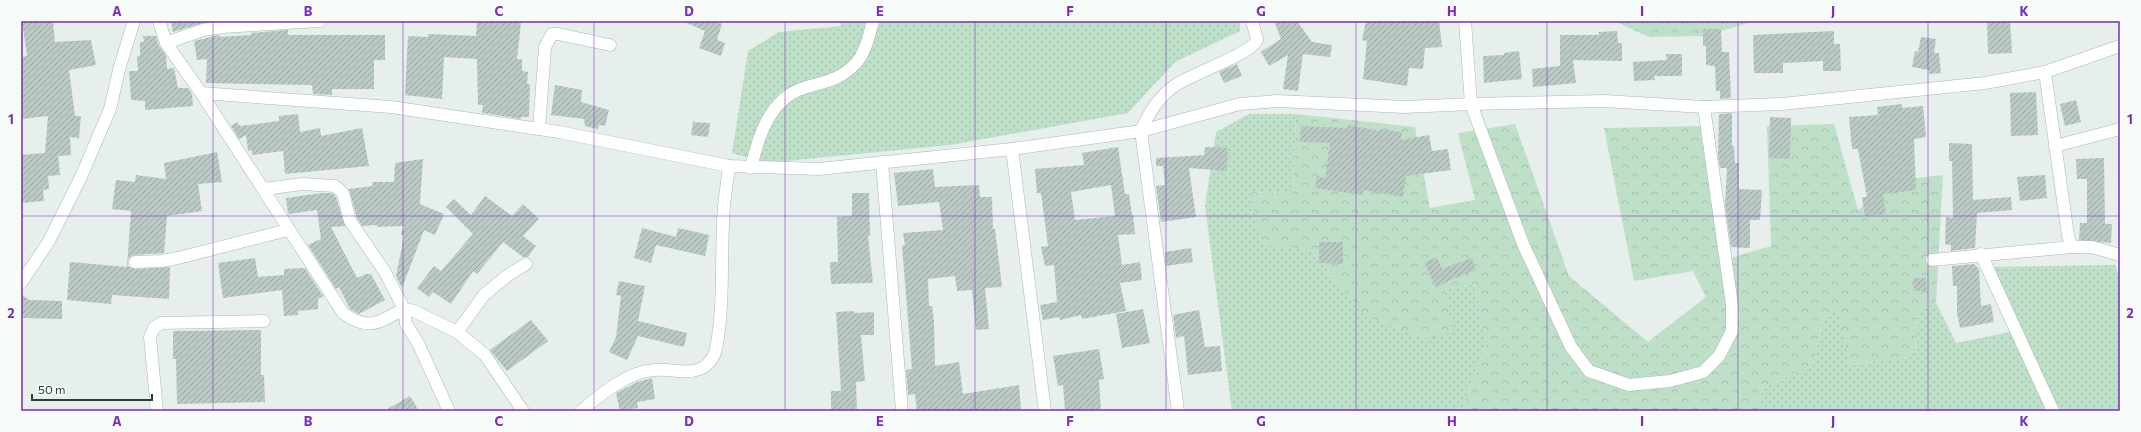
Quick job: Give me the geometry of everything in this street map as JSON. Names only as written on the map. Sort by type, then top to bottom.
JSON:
[{"type":"street","points":[[21,283],[49,241],[81,177],[110,109],[120,66],[134,21]]},
{"type":"street","points":[[159,21],[166,43],[264,189],[288,230],[343,313],[353,320],[363,324],[376,323],[404,309],[414,311],[457,332],[485,355],[523,411]]},
{"type":"street","points":[[166,43],[203,30],[222,27],[320,21]]},
{"type":"street","points":[[751,168],[757,141],[772,112],[787,98],[803,88],[832,81],[856,63],[865,49],[873,21]]},
{"type":"street","points":[[1178,411],[1141,131],[1156,105],[1173,87],[1190,76],[1231,58],[1253,46],[1257,38],[1252,21]]},
{"type":"street","points":[[1465,21],[1471,104],[1523,244],[1571,347],[1589,371],[1629,385],[1670,381],[1703,372],[1720,356],[1732,331],[1732,305],[1704,107]]},
{"type":"street","points":[[539,129],[545,47],[552,34],[610,45]]},
{"type":"street","points":[[201,93],[391,107],[539,129],[729,166],[751,168],[820,169],[1012,149],[1141,131],[1240,104],[1277,101],[1405,107],[1604,101],[1704,107],[1782,104],[1985,83],[2045,72],[2120,46]]},
{"type":"street","points":[[2045,72],[2068,236],[2072,246]]},
{"type":"street","points":[[2055,146],[2120,129]]},
{"type":"street","points":[[1012,149],[1045,411]]},
{"type":"street","points":[[882,162],[902,411]]},
{"type":"street","points":[[581,411],[604,392],[640,372],[654,370],[688,372],[697,370],[708,364],[716,350],[721,294],[723,222],[729,166]]},
{"type":"street","points":[[264,189],[302,184],[335,186],[343,193],[350,221],[385,272],[404,309],[406,324],[418,343],[449,411]]},
{"type":"street","points":[[135,262],[162,261],[178,258],[288,230]]},
{"type":"street","points":[[1932,260],[2072,246],[2092,247],[2120,255]]},
{"type":"street","points":[[1981,254],[2053,411]]},
{"type":"street","points":[[457,332],[484,296],[507,276],[526,264]]},
{"type":"street","points":[[157,411],[150,336],[154,328],[161,323],[264,321]]},
{"type":"green space","points":[[840,21],[1240,21],[1240,31],[1175,62],[1128,113],[950,145],[765,163],[732,153],[748,51],[779,32],[841,26]]},
{"type":"green space","points":[[1614,21],[1755,21],[1704,36],[1649,37]]},
{"type":"green space","points":[[1249,114],[1296,114],[1293,194],[1251,192],[1261,243],[1312,251],[1364,315],[1444,289],[1474,284],[1486,343],[1462,411],[1232,411],[1205,206],[1216,132]]},
{"type":"green space","points":[[1296,114],[1415,127],[1430,208],[1475,200],[1458,133],[1515,124],[1569,276],[1648,342],[1706,297],[1693,271],[1634,281],[1604,128],[1700,126],[1720,261],[1771,246],[1767,126],[1834,124],[1858,210],[1893,181],[1943,175],[1936,303],[1918,312],[1916,356],[1849,365],[1837,305],[1823,319],[1813,365],[1762,389],[1762,411],[1462,411],[1486,343],[1474,284],[1444,289],[1454,332],[1424,339],[1364,315],[1312,251],[1261,243],[1250,192],[1293,194]]},
{"type":"green space","points":[[2120,137],[2120,249],[2118,138]]},
{"type":"green space","points":[[2115,265],[2120,277],[2120,411],[1762,411],[1762,389],[1813,365],[1823,319],[1837,304],[1850,365],[1916,356],[1918,312],[1936,303],[1956,343],[2015,331],[1985,267]]},
{"type":"building","points":[[22,21],[53,21],[55,42],[91,40],[96,65],[69,70],[75,116],[81,116],[79,138],[70,137],[71,155],[58,156],[60,175],[48,176],[49,189],[43,190],[44,201],[21,203],[21,155],[45,153],[48,116],[21,119],[21,57],[27,56]]},
{"type":"building","points":[[171,21],[210,21],[173,32]]},
{"type":"building","points":[[477,21],[516,21],[521,23],[517,59],[522,59],[522,71],[528,72],[527,84],[530,84],[529,117],[521,117],[521,119],[482,113],[483,105],[478,105],[477,59],[444,57],[442,99],[405,95],[408,36],[428,37],[428,34],[476,36]]},
{"type":"building","points":[[682,21],[714,21],[722,24],[717,40],[725,43],[721,56],[699,48],[705,31]]},
{"type":"building","points":[[1274,21],[1297,21],[1312,42],[1332,45],[1330,57],[1303,54],[1298,91],[1283,89],[1288,55],[1269,66],[1261,52],[1281,39]]},
{"type":"building","points":[[1366,21],[1439,21],[1442,47],[1425,48],[1423,69],[1409,68],[1407,86],[1363,79],[1367,41],[1362,40]]},
{"type":"building","points":[[1987,21],[2010,21],[2012,53],[1988,54]]},
{"type":"building","points":[[1703,29],[1721,29],[1722,52],[1729,52],[1731,98],[1720,99],[1720,91],[1716,91],[1715,66],[1706,65],[1706,46],[1703,46]]},
{"type":"building","points":[[288,30],[288,35],[385,35],[385,60],[374,60],[374,89],[332,89],[332,95],[313,94],[312,85],[206,83],[207,59],[197,60],[194,41],[219,35],[220,37],[251,35],[251,33]]},
{"type":"building","points":[[1617,31],[1618,43],[1622,43],[1622,61],[1573,60],[1576,83],[1533,87],[1532,69],[1560,66],[1560,35],[1599,35],[1599,32]]},
{"type":"building","points":[[1834,31],[1834,44],[1840,44],[1841,71],[1823,71],[1823,61],[1783,63],[1783,73],[1754,73],[1753,35]]},
{"type":"building","points":[[143,36],[156,36],[159,46],[166,55],[167,69],[174,68],[178,88],[188,88],[192,94],[193,106],[145,110],[145,101],[131,100],[129,71],[138,71],[137,56],[140,56],[140,42],[144,42]]},
{"type":"building","points":[[1921,37],[1936,39],[1934,53],[1939,53],[1941,73],[1929,74],[1929,70],[1912,67],[1915,51],[1918,52]]},
{"type":"building","points":[[1519,51],[1522,79],[1484,83],[1483,56],[1504,55],[1504,53]]},
{"type":"building","points":[[1666,54],[1682,54],[1682,76],[1654,76],[1655,80],[1634,81],[1633,62],[1667,60]]},
{"type":"building","points":[[1237,64],[1242,76],[1224,83],[1219,72]]},
{"type":"building","points":[[555,85],[582,90],[581,102],[609,110],[605,126],[599,125],[598,129],[585,126],[584,119],[551,115]]},
{"type":"building","points":[[2036,92],[2038,135],[2011,136],[2010,93]]},
{"type":"building","points":[[2076,100],[2081,122],[2065,126],[2060,104]]},
{"type":"building","points":[[1902,104],[1902,108],[1923,106],[1926,137],[1914,139],[1916,190],[1883,194],[1886,214],[1865,216],[1862,197],[1867,197],[1858,149],[1852,149],[1849,117],[1878,115],[1877,107]]},
{"type":"building","points":[[1732,113],[1732,146],[1734,146],[1735,163],[1739,163],[1739,189],[1762,190],[1760,220],[1750,220],[1750,248],[1731,247],[1725,205],[1727,168],[1720,168],[1718,156],[1719,114]]},
{"type":"building","points":[[298,114],[300,132],[320,128],[321,136],[362,128],[369,166],[285,174],[283,151],[252,155],[252,150],[248,151],[246,135],[239,139],[231,126],[237,122],[240,126],[279,121],[279,116]]},
{"type":"building","points":[[1770,117],[1791,118],[1790,159],[1769,158]]},
{"type":"building","points":[[693,122],[710,123],[708,137],[691,135]]},
{"type":"building","points":[[1348,125],[1380,131],[1380,129],[1402,132],[1401,140],[1429,135],[1432,151],[1448,149],[1451,170],[1406,176],[1403,197],[1363,190],[1363,195],[1315,188],[1317,176],[1325,178],[1330,143],[1300,142],[1301,126],[1347,128]]},
{"type":"building","points":[[1949,143],[1972,144],[1973,200],[2011,197],[2012,210],[1977,213],[1975,248],[1951,251],[1951,245],[1945,244],[1946,217],[1953,218],[1952,161],[1949,161]]},
{"type":"building","points":[[1118,147],[1125,194],[1129,194],[1135,234],[1118,235],[1122,265],[1140,262],[1142,280],[1120,283],[1126,311],[1082,319],[1081,315],[1060,320],[1059,317],[1043,320],[1040,305],[1057,302],[1054,265],[1045,266],[1041,247],[1048,246],[1041,193],[1037,193],[1035,169],[1084,165],[1082,153]],"holes":[[[1111,185],[1115,216],[1075,220],[1071,192]]]},
{"type":"building","points":[[1205,147],[1228,148],[1227,171],[1189,168],[1196,217],[1161,222],[1156,186],[1165,185],[1163,166],[1156,166],[1156,158],[1204,155]]},
{"type":"building","points":[[217,152],[222,182],[198,184],[202,211],[167,216],[164,253],[134,255],[128,259],[128,266],[135,269],[170,267],[169,299],[112,295],[111,304],[67,300],[70,262],[127,267],[131,211],[112,209],[116,180],[135,182],[136,175],[166,179],[164,163]]},
{"type":"building","points":[[2104,158],[2105,224],[2112,224],[2111,243],[2079,240],[2080,223],[2087,223],[2087,179],[2077,179],[2076,159]]},
{"type":"building","points":[[423,159],[420,204],[444,214],[435,235],[424,230],[402,288],[396,276],[404,236],[401,234],[404,226],[362,226],[357,218],[349,189],[373,186],[372,182],[394,182],[395,163]]},
{"type":"building","points":[[933,169],[935,187],[979,185],[980,197],[992,197],[993,229],[995,229],[1002,287],[985,288],[989,329],[976,330],[972,290],[957,291],[955,276],[928,279],[929,306],[932,306],[934,321],[935,366],[959,362],[963,394],[1019,385],[1021,411],[917,411],[915,394],[908,395],[906,370],[912,369],[902,246],[905,245],[903,233],[943,230],[939,202],[898,206],[894,173]]},
{"type":"building","points":[[2045,175],[2047,198],[2020,201],[2017,177]]},
{"type":"building","points":[[332,193],[336,197],[345,226],[331,227],[357,278],[366,274],[371,274],[385,300],[359,314],[350,309],[339,287],[336,289],[308,245],[321,239],[317,210],[288,214],[286,198]]},
{"type":"building","points":[[852,193],[869,193],[870,235],[868,236],[873,283],[831,284],[830,262],[838,262],[837,217],[852,216]]},
{"type":"building","points":[[485,196],[512,216],[523,204],[539,219],[523,236],[536,246],[528,257],[523,257],[503,242],[477,274],[473,271],[451,304],[433,292],[429,297],[417,288],[434,266],[441,271],[473,234],[446,207],[454,199],[471,215]]},
{"type":"building","points":[[642,228],[676,237],[678,228],[709,235],[705,256],[656,245],[651,263],[634,258]]},
{"type":"building","points":[[1319,242],[1343,242],[1343,264],[1319,263]]},
{"type":"building","points":[[1191,248],[1193,262],[1166,266],[1165,252]]},
{"type":"building","points":[[1437,257],[1442,269],[1472,258],[1476,270],[1448,281],[1436,288],[1424,263]]},
{"type":"building","points":[[255,258],[258,277],[284,275],[284,269],[305,268],[323,296],[318,299],[318,309],[298,311],[298,315],[284,316],[282,290],[223,298],[218,263]]},
{"type":"building","points":[[1974,264],[1979,269],[1981,306],[1991,304],[1994,322],[1960,328],[1957,313],[1957,286],[1953,286],[1952,266]]},
{"type":"building","points":[[1913,278],[1926,278],[1927,291],[1914,291]]},
{"type":"building","points":[[619,281],[645,286],[638,321],[687,333],[684,347],[638,336],[627,360],[609,352],[616,337],[621,296],[616,295]]},
{"type":"building","points":[[21,294],[29,300],[62,301],[62,319],[21,318]]},
{"type":"building","points":[[1143,309],[1150,343],[1122,348],[1116,314]]},
{"type":"building","points":[[1199,310],[1205,347],[1220,346],[1222,371],[1188,375],[1184,336],[1176,338],[1173,315]]},
{"type":"building","points":[[854,311],[854,313],[874,312],[874,335],[861,335],[865,381],[856,382],[857,411],[831,411],[831,391],[841,391],[836,312]]},
{"type":"building","points":[[531,320],[548,341],[507,371],[490,350]]},
{"type":"building","points":[[261,330],[261,375],[264,375],[265,402],[177,404],[176,359],[173,359],[173,331]]},
{"type":"building","points":[[1099,349],[1104,379],[1099,380],[1101,411],[1065,411],[1063,385],[1058,386],[1053,356]]},
{"type":"building","points":[[652,378],[655,399],[637,402],[638,408],[620,411],[616,393],[637,382]]},
{"type":"building","points":[[410,396],[419,411],[384,411]]}]
